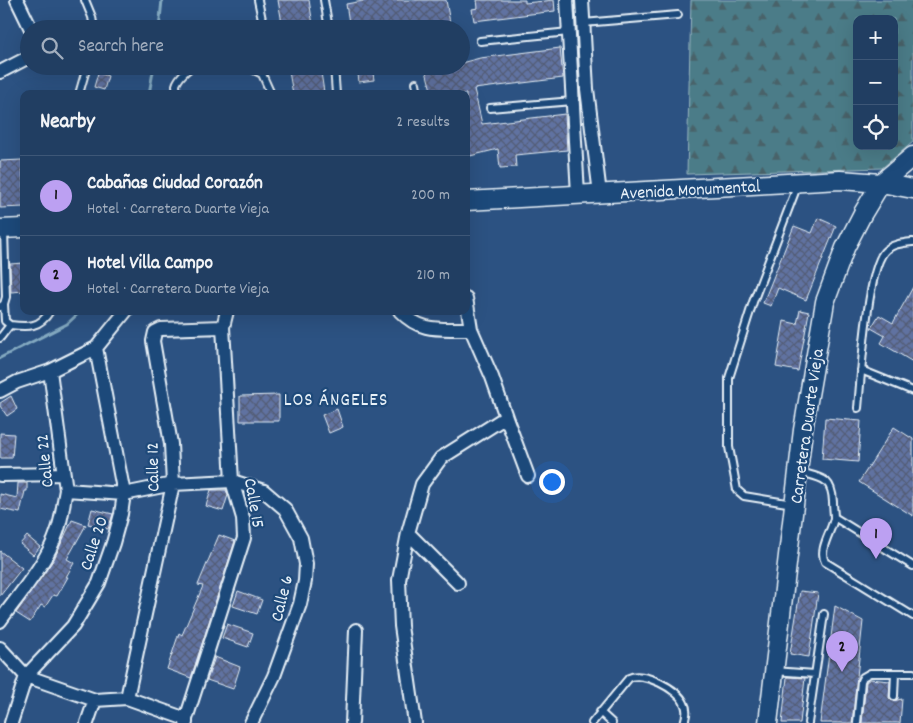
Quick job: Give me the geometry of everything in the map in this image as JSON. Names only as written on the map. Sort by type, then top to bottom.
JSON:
[{"type":"main road","name":"Carretera Duarte Vieja","points":[[768,723],[803,430],[826,302],[845,248],[863,213],[881,183],[913,156]]},
{"type":"main road","name":"Avenida Monumental","points":[[470,201],[840,180],[881,183],[913,190]]},
{"type":"main road","points":[[2,229],[20,228]]},
{"type":"street","points":[[17,0],[27,20]]},
{"type":"street","points":[[567,0],[578,194]]},
{"type":"street","points":[[582,0],[587,90],[600,194]]},
{"type":"street","points":[[0,72],[20,62]]},
{"type":"street","points":[[0,392],[17,382],[50,371],[96,348],[123,315]]},
{"type":"street","name":"Calle 15","points":[[186,721],[244,538],[243,518],[232,481],[223,327],[226,315]]},
{"type":"street","points":[[404,315],[410,321],[424,328],[472,329]]},
{"type":"street","points":[[469,315],[472,329],[492,377],[528,476]]},
{"type":"street","name":"Calle 12","points":[[128,698],[174,484],[171,444],[153,341],[155,332],[161,329],[223,327]]},
{"type":"street","name":"Calle 20","points":[[11,723],[26,676],[72,626],[99,583],[116,533],[124,494],[96,348]]},
{"type":"street","name":"Calle 22","points":[[0,621],[41,565],[57,534],[66,490],[50,371]]},
{"type":"street","points":[[415,723],[401,626],[399,580],[408,533],[422,484],[441,458],[506,417]]},
{"type":"street","points":[[0,475],[64,474]]},
{"type":"street","points":[[66,490],[124,494],[174,484],[232,481]]},
{"type":"street","name":"Calle 6","points":[[232,481],[264,491],[285,509],[301,538],[306,564],[305,581],[300,604],[274,676],[251,723]]},
{"type":"street","points":[[408,533],[458,583]]},
{"type":"street","points":[[352,723],[356,630]]},
{"type":"street","points":[[0,648],[26,676],[95,700],[128,698],[186,721]]},
{"type":"street","points":[[88,723],[95,700]]},
{"type":"lane","points":[[85,0],[92,20]]},
{"type":"lane","points":[[258,0],[262,20]]},
{"type":"lane","points":[[324,0],[327,20]]},
{"type":"lane","points":[[583,23],[678,15]]},
{"type":"lane","points":[[480,41],[569,32]]},
{"type":"lane","points":[[80,90],[84,75]]},
{"type":"lane","points":[[176,90],[176,86],[183,75]]},
{"type":"lane","points":[[262,75],[269,90]]},
{"type":"lane","points":[[335,75],[336,90]]},
{"type":"lane","points":[[416,83],[417,90]]},
{"type":"lane","points":[[490,108],[573,101]]},
{"type":"lane","points":[[794,504],[744,496],[737,490],[729,447],[729,378],[754,302],[799,182]]},
{"type":"lane","points":[[2,229],[6,297],[2,306],[5,321],[10,325],[37,324],[44,320],[47,315]]},
{"type":"lane","points":[[858,408],[866,326],[876,270],[884,252],[898,244],[913,242]]},
{"type":"lane","points":[[0,338],[10,325]]},
{"type":"lane","points":[[861,370],[913,391]]},
{"type":"lane","points":[[798,472],[821,478],[828,483],[833,494],[834,517],[823,553],[825,562],[913,616]]},
{"type":"lane","points":[[834,517],[913,566]]},
{"type":"lane","points":[[808,723],[824,614]]},
{"type":"lane","points":[[774,671],[816,674]]},
{"type":"lane","points":[[858,723],[861,681],[863,677],[870,673],[913,673]]},
{"type":"lane","points":[[894,696],[895,673]]},
{"type":"lane","points":[[592,723],[629,678],[634,676],[640,676],[674,690],[684,703],[687,712],[684,723]]},
{"type":"lane","points":[[600,712],[612,723]]},
{"type":"green space","points":[[691,0],[913,0],[913,142],[882,168],[687,174]]},
{"type":"building","points":[[278,0],[309,0],[312,20],[281,20]]},
{"type":"building","points":[[446,0],[449,20],[349,20],[346,4],[363,1]]},
{"type":"building","points":[[477,0],[525,0],[525,3],[554,0],[555,11],[474,21],[472,9],[478,8]]},
{"type":"building","points":[[560,48],[563,78],[474,89],[482,124],[565,114],[567,150],[515,155],[516,167],[500,168],[498,149],[470,156],[470,90],[431,90],[427,75],[470,75],[470,61]]},
{"type":"building","points":[[97,75],[108,76],[104,90],[94,87]]},
{"type":"building","points":[[290,75],[321,75],[324,90],[292,90]]},
{"type":"building","points":[[358,75],[373,75],[374,80],[359,82]]},
{"type":"building","points":[[20,160],[20,207],[0,208],[0,161]]},
{"type":"building","points":[[818,218],[836,226],[806,300],[778,288],[771,306],[763,303],[794,226],[812,233]]},
{"type":"building","points":[[20,263],[20,291],[11,292],[10,264]]},
{"type":"building","points":[[913,287],[913,362],[881,343],[885,336],[871,328],[879,315],[893,323]]},
{"type":"building","points":[[800,310],[809,312],[798,371],[776,367],[784,321],[797,324]]},
{"type":"building","points":[[279,395],[279,421],[240,421],[240,396]]},
{"type":"building","points":[[11,396],[17,409],[7,416],[0,403]]},
{"type":"building","points":[[337,409],[343,427],[329,433],[322,415]]},
{"type":"building","points":[[825,418],[861,421],[858,462],[822,459]]},
{"type":"building","points":[[894,427],[913,439],[913,516],[859,482]]},
{"type":"building","points":[[0,433],[14,434],[12,458],[0,458]]},
{"type":"building","points":[[18,483],[27,483],[27,491],[25,491],[20,513],[0,509],[0,494],[17,498]]},
{"type":"building","points":[[211,490],[226,490],[228,495],[223,511],[206,506]]},
{"type":"building","points":[[92,509],[113,514],[108,529],[88,524]]},
{"type":"building","points":[[72,520],[86,525],[67,559],[74,563],[57,596],[53,595],[45,607],[41,605],[30,622],[16,613],[54,559]]},
{"type":"building","points":[[219,535],[235,541],[191,678],[167,669],[179,633],[182,635],[203,586],[198,585]]},
{"type":"building","points":[[27,536],[40,547],[33,555],[20,544]]},
{"type":"building","points":[[0,551],[22,568],[0,596]]},
{"type":"building","points":[[238,591],[262,600],[257,614],[233,606]]},
{"type":"building","points":[[800,591],[818,593],[809,657],[790,654]]},
{"type":"building","points":[[835,606],[863,621],[852,723],[820,723]]},
{"type":"building","points":[[227,624],[253,633],[248,647],[222,638]]},
{"type":"building","points":[[215,657],[240,667],[233,689],[207,680]]},
{"type":"building","points":[[787,677],[805,678],[800,723],[782,723]]},
{"type":"building","points":[[870,679],[890,681],[889,698],[893,701],[902,699],[900,723],[862,723],[866,682]]},
{"type":"waterway","points":[[160,20],[162,0]]},
{"type":"waterway","points":[[150,90],[152,75]]},
{"type":"waterway","points":[[0,358],[67,324],[77,315]]},
{"type":"place","name":"Cabañas Ciudad Corazón","points":[[876,559]]},
{"type":"place","name":"Hotel Villa Campo","points":[[842,672]]},
{"type":"district","name":"LOS ÁNGELES","points":[[336,398]]}]
